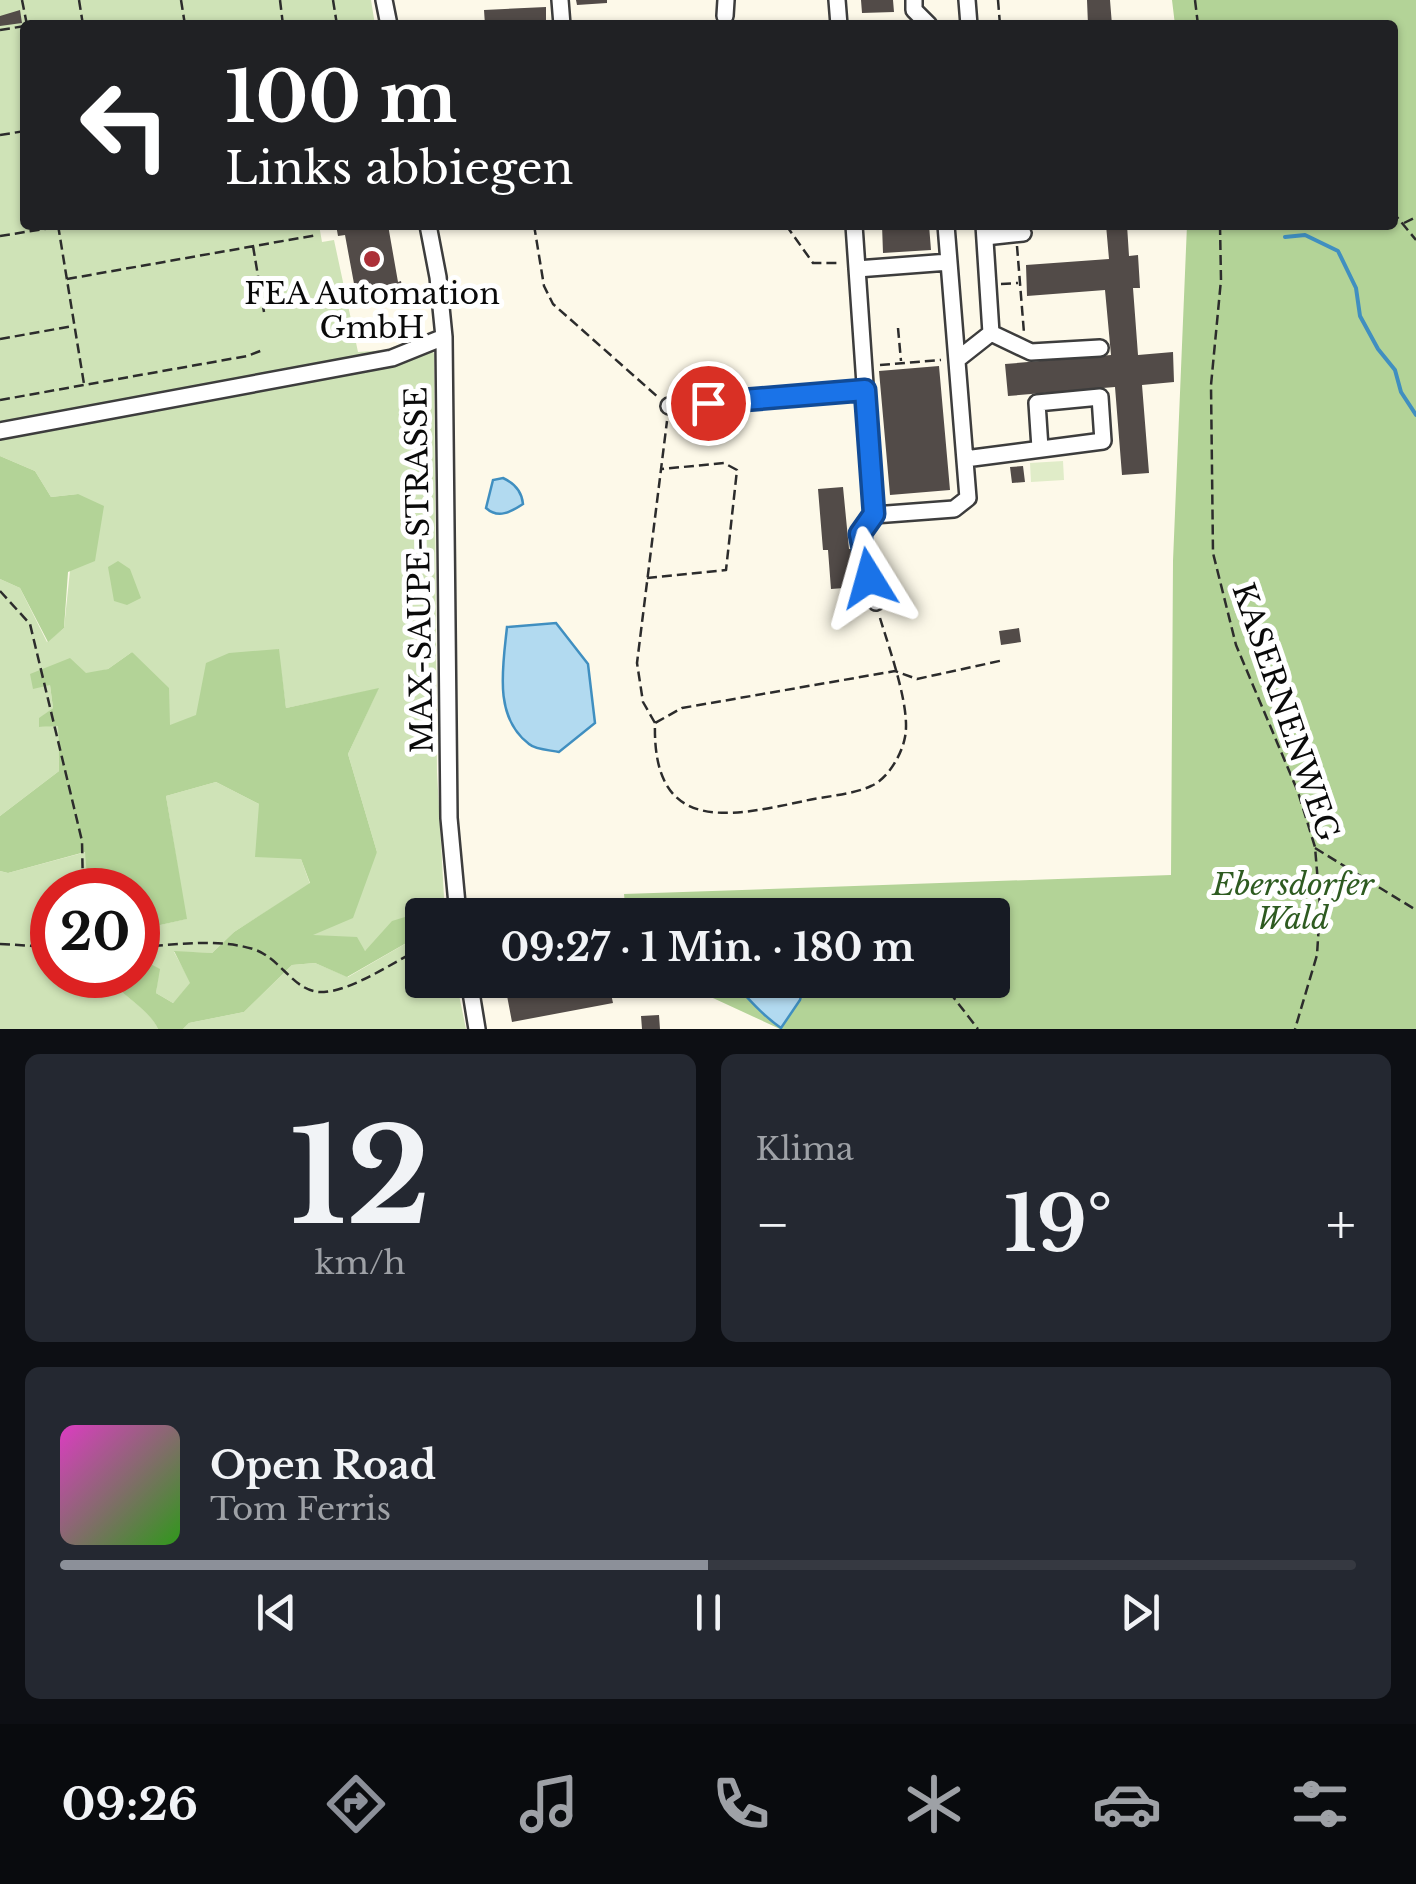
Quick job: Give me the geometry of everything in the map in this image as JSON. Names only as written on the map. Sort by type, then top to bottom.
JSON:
[{"type":"street","name":"MAX-SAUPE-STRASSE","points":[[429,230],[444,337],[448,818],[456,898]]},
{"type":"street","points":[[854,230],[874,514],[860,534],[876,602]]},
{"type":"street","points":[[874,514],[954,509],[968,498],[946,230]]},
{"type":"street","points":[[991,333],[984,231],[1020,234]]},
{"type":"street","points":[[857,269],[949,262]]},
{"type":"street","points":[[958,359],[991,333]]},
{"type":"street","points":[[991,333],[1031,352],[1100,348]]},
{"type":"street","points":[[0,431],[392,358],[444,337]]},
{"type":"street","points":[[669,406],[865,390]]},
{"type":"street","points":[[965,459],[1103,441],[1100,397],[1037,403],[1040,448]]},
{"type":"street","points":[[471,998],[477,1029]]},
{"type":"path","points":[[1404,223],[1416,217]]},
{"type":"path","points":[[1398,218],[1416,240]]},
{"type":"path","points":[[0,236],[35,230]]},
{"type":"path","points":[[59,230],[84,385]]},
{"type":"path","points":[[535,230],[544,286],[554,304],[669,406],[636,663],[643,702],[655,723],[654,756],[673,793],[701,814],[745,814],[873,786],[894,764],[906,736],[902,694],[876,602]]},
{"type":"path","points":[[789,230],[812,264],[828,264]]},
{"type":"path","name":"KASERNENWEG","points":[[1220,230],[1221,280],[1211,385],[1214,553],[1236,645],[1298,792],[1315,847],[1320,907],[1317,954],[1295,1029]]},
{"type":"path","points":[[1020,234],[1024,338],[1020,348]]},
{"type":"path","points":[[67,278],[317,235]]},
{"type":"path","points":[[253,246],[264,312]]},
{"type":"path","points":[[988,286],[1020,283]]},
{"type":"path","points":[[0,339],[74,326]]},
{"type":"path","points":[[898,328],[902,364]]},
{"type":"path","points":[[0,400],[263,350]]},
{"type":"path","points":[[863,366],[958,359]]},
{"type":"path","points":[[647,578],[726,570],[735,508],[737,470],[724,463],[661,469]]},
{"type":"path","points":[[0,591],[30,624],[82,842],[83,868]]},
{"type":"path","points":[[655,723],[682,708],[895,671],[917,679],[1004,660]]},
{"type":"path","points":[[1315,847],[1416,910]]},
{"type":"path","points":[[0,944],[30,946]]},
{"type":"path","points":[[160,946],[219,944],[255,950],[279,962],[300,987],[321,992],[342,988],[405,956]]},
{"type":"path","points":[[954,998],[978,1029]]},
{"type":"green space","points":[[0,0],[371,0],[374,20],[20,20],[20,230],[320,230],[322,242],[334,240],[358,352],[431,347],[437,772],[444,898],[405,898],[405,926],[365,951],[310,935],[377,852],[348,754],[378,689],[286,708],[278,649],[196,716],[169,726],[132,652],[108,669],[50,685],[53,708],[40,718],[40,727],[58,725],[59,771],[0,816],[0,579],[20,588],[47,642],[64,628],[78,494],[51,497],[35,471],[0,456]]},
{"type":"green space","name":"Ebersdorfer Wald","points":[[1172,0],[1416,0],[1416,1029],[780,1029],[713,998],[1010,998],[1010,898],[624,898],[624,894],[1171,875],[1173,561],[1187,230],[1398,230],[1398,20],[1174,20]]},
{"type":"green space","points":[[0,456],[35,471],[51,497],[78,494],[104,506],[95,561],[68,572],[64,628],[48,642],[20,588],[0,579]]},
{"type":"green space","points":[[1063,461],[1064,480],[1031,482],[1030,463]]},
{"type":"green space","points":[[118,561],[130,569],[141,598],[127,605],[114,601],[108,567]]},
{"type":"green space","points":[[279,649],[286,708],[379,688],[348,754],[377,852],[353,918],[313,935],[357,937],[365,951],[392,921],[405,917],[405,944],[347,977],[315,963],[292,965],[244,1012],[189,1023],[183,1029],[158,1029],[128,998],[160,995],[173,1003],[190,983],[174,951],[212,953],[234,932],[310,883],[301,859],[255,857],[259,804],[216,782],[166,796],[187,919],[160,925],[160,868],[86,868],[85,852],[8,873],[0,871],[0,816],[59,771],[58,726],[39,727],[39,718],[53,708],[50,685],[33,689],[30,674],[70,658],[86,673],[108,669],[132,652],[169,688],[170,725],[196,715],[206,663],[229,653]]},
{"type":"green space","points":[[216,782],[259,804],[301,859],[310,884],[234,932],[212,953],[174,952],[191,983],[173,1003],[160,995],[160,925],[186,919],[166,796]]},
{"type":"green space","points":[[86,852],[87,868],[30,868],[30,998],[129,998],[158,1029],[0,1029],[0,871],[8,873]]},
{"type":"green space","points":[[405,944],[405,998],[460,998],[466,1029],[183,1029],[189,1023],[244,1012],[292,965],[315,963],[348,977]]},
{"type":"water","points":[[503,478],[517,488],[523,504],[500,514],[486,508],[493,480]]},
{"type":"water","points":[[556,623],[588,664],[595,723],[559,752],[532,746],[518,733],[510,720],[503,690],[507,627]]},
{"type":"water","points":[[748,998],[800,998],[781,1028]]},
{"type":"building","points":[[576,0],[607,0],[607,3],[577,5]]},
{"type":"building","points":[[861,0],[893,0],[894,12],[862,13]]},
{"type":"building","points":[[1087,0],[1110,0],[1112,20],[1088,20]]},
{"type":"building","points":[[546,7],[546,20],[485,20],[484,10]]},
{"type":"building","points":[[20,10],[22,20],[0,26],[0,16]]},
{"type":"building","name":"FEA Automation GmbH","points":[[337,230],[389,230],[403,294],[373,299],[371,286],[355,289],[345,235],[338,236]]},
{"type":"building","points":[[882,230],[929,230],[931,250],[883,253]]},
{"type":"building","points":[[1106,230],[1127,230],[1129,256],[1138,255],[1140,288],[1133,288],[1138,355],[1173,352],[1174,382],[1142,385],[1149,473],[1122,475],[1115,387],[1008,396],[1005,364],[1111,355],[1105,290],[1027,296],[1026,265],[1109,259]]},
{"type":"building","points":[[939,366],[950,490],[890,495],[879,371]]},
{"type":"building","points":[[1023,466],[1025,482],[1012,483],[1010,467]]},
{"type":"building","points":[[843,487],[857,587],[831,589],[818,489]]},
{"type":"building","points":[[1019,628],[1021,642],[1001,645],[999,631]]},
{"type":"building","points":[[507,998],[612,998],[613,1003],[512,1022]]},
{"type":"building","points":[[659,1015],[660,1029],[642,1029],[641,1016]]},
{"type":"waterway","points":[[1285,237],[1305,235],[1338,251],[1356,288],[1360,316],[1395,370],[1401,392],[1416,415]]},
{"type":"place","name":"FEA Automation GmbH","points":[[372,259]]},
{"type":"route","points":[[708,403],[865,390],[874,514],[860,534],[869,578]]}]
